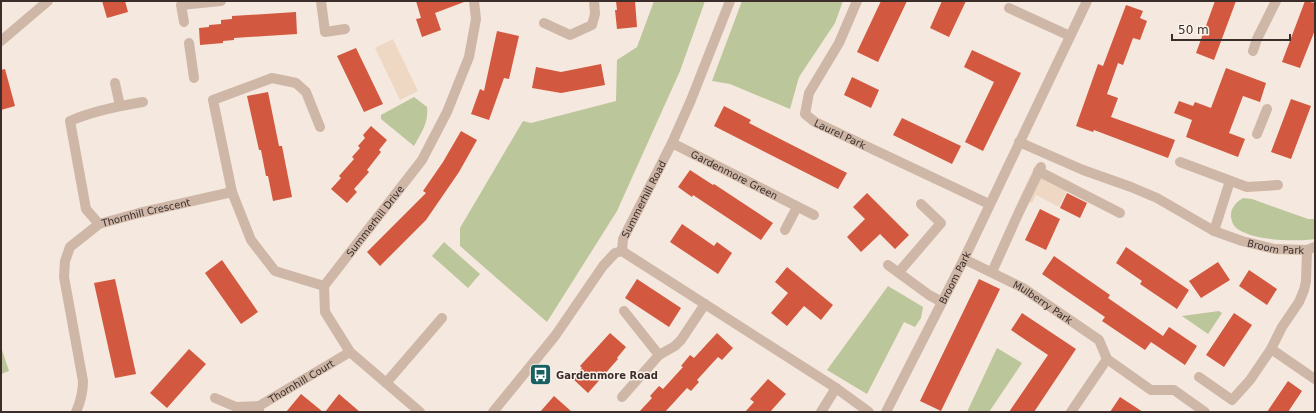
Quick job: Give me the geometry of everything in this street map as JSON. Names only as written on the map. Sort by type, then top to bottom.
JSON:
[{"type":"street","points":[[1,42],[48,1]]},
{"type":"street","points":[[184,22],[181,5],[220,1]]},
{"type":"street","points":[[321,1],[325,32],[345,29]]},
{"type":"street","name":"Summerhill Drive","points":[[324,286],[422,160],[447,112],[469,57],[476,19],[474,1]]},
{"type":"street","points":[[544,23],[570,35],[592,25],[595,14],[594,1]]},
{"type":"street","name":"Summerhill Road","points":[[493,412],[555,336],[603,266],[615,253],[622,251],[623,240],[672,143],[730,1]]},
{"type":"street","name":"Laurel Park","points":[[857,1],[839,43],[809,93],[805,114],[815,122],[989,204]]},
{"type":"street","name":"Broom Park","points":[[886,412],[964,259],[1087,1]]},
{"type":"street","points":[[1253,51],[1257,39],[1276,1]]},
{"type":"street","points":[[1009,8],[1070,36]]},
{"type":"street","points":[[189,43],[194,78]]},
{"type":"street","points":[[320,127],[306,92],[296,83],[272,78],[213,100],[232,192],[251,240],[275,271],[324,286],[326,312],[350,352],[420,412]]},
{"type":"street","points":[[115,83],[120,106]]},
{"type":"street","points":[[99,224],[86,209],[70,121],[83,115],[143,102]]},
{"type":"street","points":[[1257,134],[1267,110]]},
{"type":"street","name":"Broom Park","points":[[1019,142],[1083,170],[1131,186],[1157,198],[1214,230],[1242,241],[1275,248],[1311,249]]},
{"type":"street","name":"Gardenmore Green","points":[[672,143],[814,215]]},
{"type":"street","points":[[1180,162],[1246,187],[1278,184]]},
{"type":"street","points":[[992,272],[1040,169],[1120,213]]},
{"type":"street","points":[[1214,230],[1230,181]]},
{"type":"street","name":"Thornhill Crescent","points":[[76,412],[81,400],[83,380],[64,277],[65,260],[70,247],[99,224],[139,213],[232,192]]},
{"type":"street","points":[[899,272],[941,224],[921,204]]},
{"type":"street","points":[[785,230],[797,206]]},
{"type":"street","points":[[1199,377],[1232,400],[1250,380],[1271,349],[1304,290],[1311,249]]},
{"type":"street","points":[[622,251],[836,388],[869,412]]},
{"type":"street","name":"Mulberry Park","points":[[964,259],[1023,288],[1099,340],[1107,360]]},
{"type":"street","points":[[888,265],[929,295],[942,302]]},
{"type":"street","points":[[622,397],[659,355],[675,346],[705,304]]},
{"type":"street","points":[[624,311],[659,355]]},
{"type":"street","points":[[386,383],[442,318]]},
{"type":"street","points":[[1271,349],[1315,379]]},
{"type":"street","name":"Thornhill Court","points":[[259,409],[350,352]]},
{"type":"street","points":[[1071,412],[1107,360],[1151,390],[1174,390],[1206,412]]},
{"type":"street","points":[[821,412],[836,388]]},
{"type":"street","points":[[215,398],[236,407],[259,409]]},
{"type":"green space","points":[[654,1],[705,1],[680,71],[617,211],[547,322],[460,246],[460,228],[523,121],[531,123],[616,101],[617,60],[637,47]]},
{"type":"green space","points":[[742,1],[843,1],[835,23],[799,77],[790,109],[730,84],[712,81]]},
{"type":"green space","points":[[414,97],[427,107],[427,118],[414,146],[381,119],[381,115]]},
{"type":"green space","points":[[1243,198],[1252,199],[1308,219],[1315,219],[1315,239],[1271,239],[1248,234],[1239,230],[1233,224],[1231,212],[1234,206]]},
{"type":"green space","points":[[444,242],[480,274],[468,288],[432,256]]},
{"type":"green space","points":[[888,286],[923,307],[921,318],[915,327],[904,322],[867,394],[827,370]]},
{"type":"green space","points":[[1219,311],[1222,313],[1208,334],[1182,316]]},
{"type":"green space","points":[[1,347],[9,371],[1,374]]},
{"type":"green space","points":[[997,348],[1022,363],[989,412],[967,412]]},
{"type":"shaded area","points":[[393,39],[418,91],[400,100],[375,48]]},
{"type":"shaded area","points":[[1036,164],[1071,182],[1059,207],[1036,195],[1032,203],[1020,197]]},
{"type":"building","points":[[102,1],[125,1],[128,12],[107,18]]},
{"type":"building","points":[[416,1],[464,2],[435,13],[441,30],[422,37],[416,19],[421,18]]},
{"type":"building","points":[[616,1],[635,1],[637,27],[617,29],[615,10],[617,10]]},
{"type":"building","points":[[881,1],[907,1],[878,62],[857,52]]},
{"type":"building","points":[[942,1],[966,1],[949,37],[930,28]]},
{"type":"building","points":[[1215,1],[1236,1],[1214,60],[1196,53]]},
{"type":"building","points":[[1305,1],[1315,3],[1315,30],[1300,68],[1282,62]]},
{"type":"building","points":[[1126,5],[1143,11],[1140,18],[1147,21],[1140,40],[1133,38],[1123,65],[1118,63],[1107,94],[1118,98],[1111,117],[1175,140],[1168,158],[1094,130],[1093,132],[1076,126],[1098,64],[1103,66]]},
{"type":"building","points":[[296,12],[297,34],[234,38],[234,40],[223,41],[223,43],[200,45],[199,28],[221,24],[221,20],[232,19],[232,16]]},
{"type":"building","points":[[497,31],[519,36],[509,79],[504,78],[489,120],[471,114],[480,89],[484,91]]},
{"type":"building","points":[[356,48],[383,104],[364,112],[337,56]]},
{"type":"building","points":[[972,50],[1021,73],[983,151],[965,142],[994,82],[964,67]]},
{"type":"building","points":[[601,64],[605,85],[561,93],[532,88],[536,67],[561,72]]},
{"type":"building","points":[[1226,68],[1266,83],[1260,102],[1243,96],[1229,133],[1245,139],[1238,157],[1186,137],[1192,120],[1174,113],[1179,101],[1193,106],[1195,102],[1211,108]]},
{"type":"building","points":[[5,69],[15,106],[1,110],[1,70]]},
{"type":"building","points":[[852,77],[879,90],[871,108],[844,95]]},
{"type":"building","points":[[268,92],[279,146],[282,146],[292,197],[273,201],[261,150],[259,150],[247,96]]},
{"type":"building","points":[[1291,99],[1311,106],[1291,159],[1271,152]]},
{"type":"building","points":[[724,106],[751,120],[749,123],[847,173],[838,189],[714,126]]},
{"type":"building","points":[[902,118],[961,146],[952,164],[893,135]]},
{"type":"building","points":[[371,126],[387,140],[379,150],[381,152],[367,170],[369,172],[354,189],[357,192],[347,203],[331,189],[341,178],[339,176],[354,159],[352,157],[360,148],[358,146],[365,138],[363,135]]},
{"type":"building","points":[[461,131],[477,140],[459,172],[426,220],[380,266],[367,252],[426,193],[423,191],[443,162]]},
{"type":"building","points":[[690,170],[773,223],[761,240],[693,195],[692,197],[678,187]]},
{"type":"building","points":[[867,193],[909,235],[895,249],[880,234],[861,252],[847,237],[865,219],[853,207]]},
{"type":"building","points":[[1067,193],[1087,203],[1080,218],[1060,208]]},
{"type":"building","points":[[1040,209],[1060,219],[1046,250],[1025,240]]},
{"type":"building","points":[[682,224],[714,246],[717,242],[732,253],[718,274],[670,242]]},
{"type":"building","points":[[1126,247],[1189,290],[1177,309],[1140,284],[1142,281],[1116,263]]},
{"type":"building","points":[[1054,256],[1110,295],[1108,298],[1163,336],[1169,327],[1197,346],[1185,365],[1151,342],[1145,350],[1102,321],[1105,317],[1042,274]]},
{"type":"building","points":[[222,260],[258,312],[241,324],[205,273]]},
{"type":"building","points":[[1218,262],[1230,280],[1201,298],[1189,281]]},
{"type":"building","points":[[787,267],[833,305],[821,320],[804,306],[787,326],[771,313],[788,293],[775,282]]},
{"type":"building","points":[[1249,270],[1277,289],[1267,305],[1239,286]]},
{"type":"building","points":[[115,279],[136,374],[115,378],[94,283]]},
{"type":"building","points":[[637,279],[681,308],[669,327],[625,298]]},
{"type":"building","points":[[979,279],[1000,289],[941,411],[920,401]]},
{"type":"building","points":[[1022,313],[1076,349],[1034,412],[1009,412],[1048,355],[1011,330]]},
{"type":"building","points":[[1234,313],[1252,325],[1224,367],[1206,355]]},
{"type":"building","points":[[610,333],[626,347],[617,358],[618,359],[588,393],[572,378],[582,368],[580,366]]},
{"type":"building","points":[[717,333],[733,348],[722,360],[718,357],[697,380],[699,382],[691,391],[687,388],[665,412],[639,412],[652,398],[650,396],[659,386],[663,389],[683,367],[681,366],[690,355],[694,358]]},
{"type":"building","points":[[189,349],[206,364],[167,408],[150,393]]},
{"type":"building","points":[[768,379],[786,394],[770,412],[745,412],[754,402],[750,399]]},
{"type":"building","points":[[1288,381],[1302,391],[1288,412],[1267,412]]},
{"type":"building","points":[[301,394],[323,412],[286,412]]},
{"type":"building","points":[[339,394],[360,412],[325,412]]},
{"type":"building","points":[[554,396],[572,412],[540,412]]},
{"type":"building","points":[[1120,397],[1143,412],[1110,412]]},
{"type":"place","name":"Gardenmore Road","points":[[540,375]]}]
